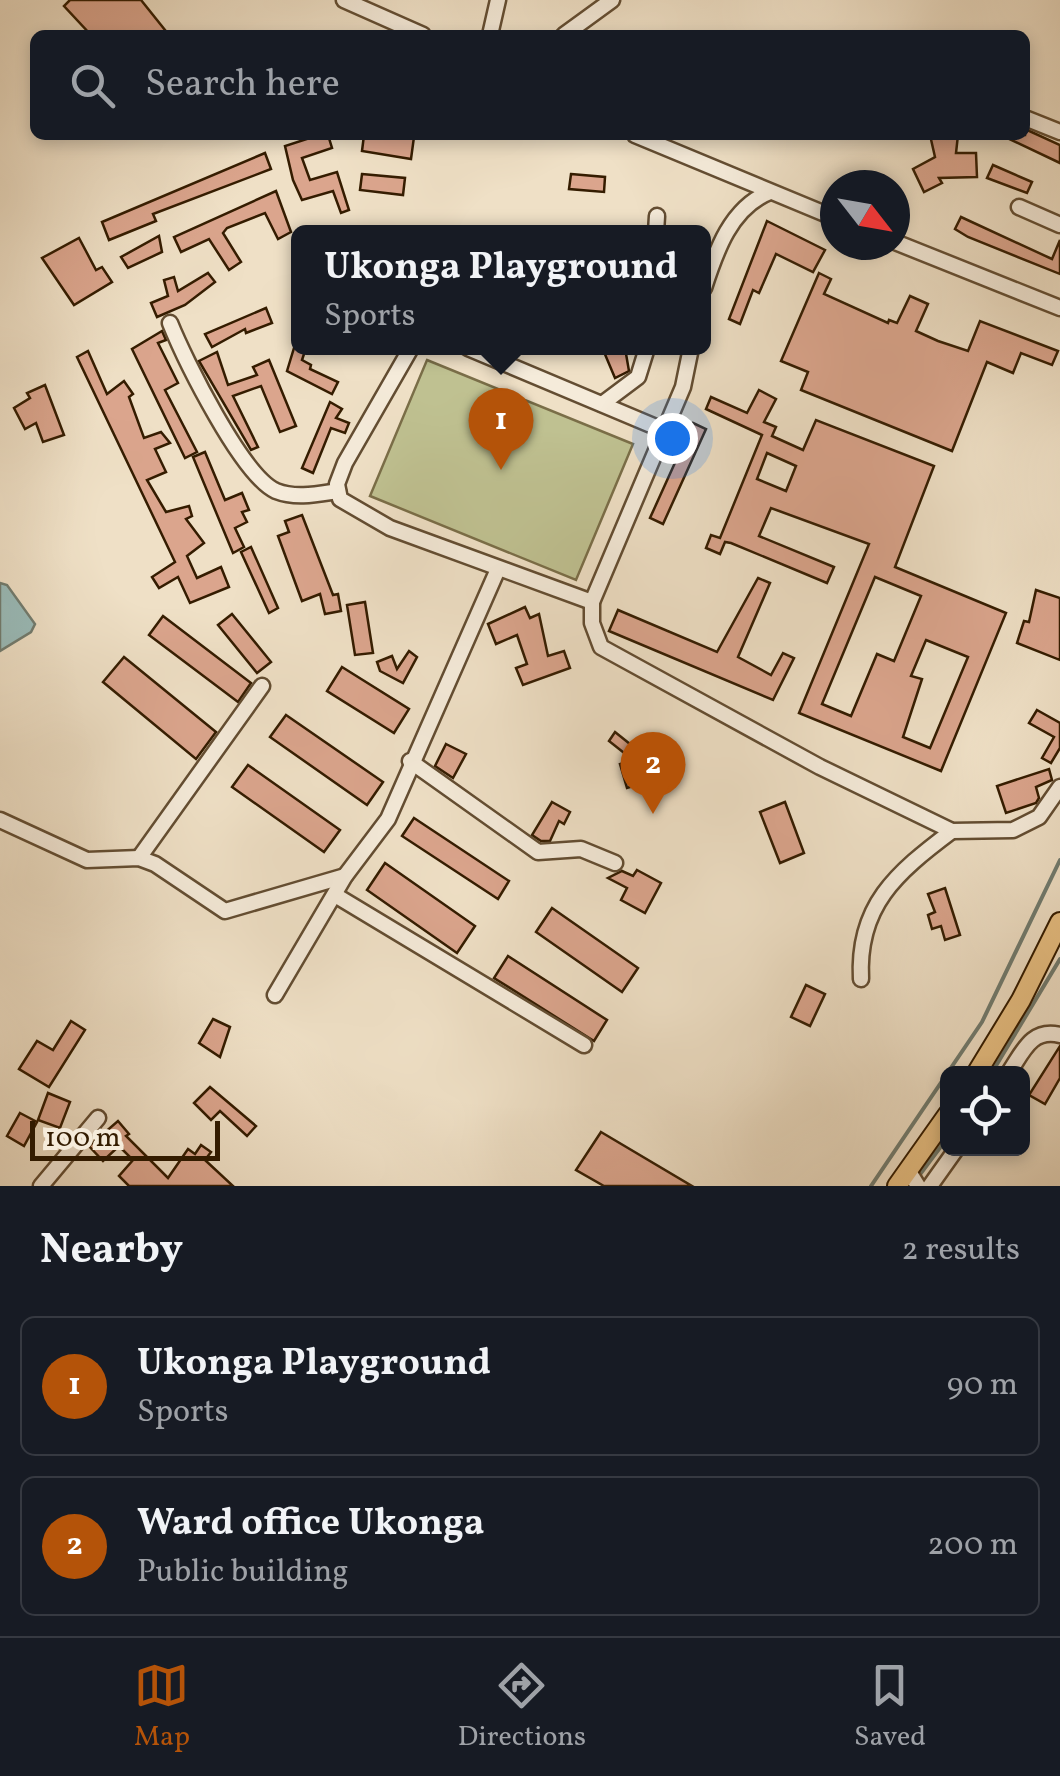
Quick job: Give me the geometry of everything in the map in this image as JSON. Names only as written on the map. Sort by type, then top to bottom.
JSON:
[{"type":"main road","points":[[981,1066],[1021,1000],[1060,922]]},
{"type":"main road","points":[[907,1181],[940,1127]]},
{"type":"street","points":[[344,0],[411,30]]},
{"type":"street","points":[[491,30],[498,0]]},
{"type":"street","points":[[571,30],[612,0]]},
{"type":"street","points":[[1030,120],[1060,132]]},
{"type":"street","points":[[647,140],[820,212]]},
{"type":"street","points":[[711,266],[738,213],[750,200],[770,192]]},
{"type":"street","points":[[1019,207],[1060,224]]},
{"type":"street","points":[[657,225],[658,216]]},
{"type":"street","points":[[910,248],[1060,308]]},
{"type":"street","points":[[170,322],[213,414],[260,481],[292,496],[338,492]]},
{"type":"street","points":[[338,492],[344,462],[407,355]]},
{"type":"street","points":[[485,355],[663,430]]},
{"type":"street","points":[[602,404],[638,378],[645,355]]},
{"type":"street","points":[[690,355],[683,387],[592,602],[592,623],[601,647],[902,810],[952,832],[1013,830],[1038,817],[1060,786]]},
{"type":"street","points":[[338,492],[354,510],[390,528],[592,602]]},
{"type":"street","points":[[275,995],[346,876],[380,833],[498,569]]},
{"type":"street","points":[[139,858],[262,686]]},
{"type":"street","points":[[410,761],[538,852],[581,849],[615,864]]},
{"type":"street","points":[[0,820],[88,860],[139,858],[225,911],[346,876]]},
{"type":"street","points":[[861,979],[861,935],[870,914],[916,858],[952,832]]},
{"type":"street","points":[[335,895],[584,1044]]},
{"type":"street","points":[[1013,1066],[1032,1038],[1043,1032],[1060,1035]]},
{"type":"street","points":[[40,1186],[98,1118]]},
{"type":"street","points":[[930,1186],[951,1156]]},
{"type":"green space","points":[[427,360],[633,444],[576,580],[370,496]]},
{"type":"water","points":[[0,583],[7,585],[35,624],[31,632],[0,651]]},
{"type":"building","points":[[70,0],[141,0],[165,30],[86,30],[64,6]]},
{"type":"building","points":[[1030,131],[1060,145],[1060,163],[1012,140],[1030,140]]},
{"type":"building","points":[[304,140],[330,140],[332,148],[302,158],[310,180],[337,172],[349,210],[341,213],[333,191],[302,200],[285,146]]},
{"type":"building","points":[[363,140],[414,140],[411,159],[362,151]]},
{"type":"building","points":[[931,140],[957,140],[956,153],[976,153],[977,177],[939,178],[942,183],[924,192],[913,169],[935,157]]},
{"type":"building","points":[[265,153],[271,169],[153,214],[156,221],[109,240],[102,222]]},
{"type":"building","points":[[993,165],[1032,182],[1027,193],[987,178]]},
{"type":"building","points":[[362,174],[405,178],[403,195],[360,190]]},
{"type":"building","points":[[571,174],[605,177],[604,192],[569,189]]},
{"type":"building","points":[[276,191],[291,232],[278,239],[265,213],[227,228],[223,233],[241,262],[229,270],[209,239],[181,252],[174,237]]},
{"type":"building","points":[[961,217],[1052,259],[1060,240],[1060,274],[968,237],[955,229]]},
{"type":"building","points":[[767,221],[820,248],[820,259],[813,272],[776,254],[759,293],[753,290],[740,324],[729,319]]},
{"type":"building","points":[[159,236],[162,252],[128,268],[121,257]]},
{"type":"building","points":[[79,238],[96,270],[102,267],[112,282],[74,305],[42,258]]},
{"type":"building","points":[[208,273],[215,282],[185,305],[157,317],[151,303],[168,296],[164,280],[174,277],[178,291]]},
{"type":"building","points":[[819,273],[831,279],[824,294],[888,323],[897,323],[910,296],[928,304],[916,331],[968,351],[980,321],[1058,351],[1052,365],[1021,353],[1013,373],[987,362],[952,451],[801,390],[808,372],[781,361]]},
{"type":"building","points":[[266,308],[272,323],[246,333],[245,329],[212,347],[205,334]]},
{"type":"building","points":[[162,331],[166,340],[158,343],[178,383],[165,390],[197,452],[185,458],[132,349]]},
{"type":"building","points":[[88,351],[107,394],[124,381],[133,394],[129,397],[144,438],[161,432],[170,443],[155,449],[166,472],[147,480],[166,512],[189,506],[192,516],[186,519],[204,543],[187,556],[197,578],[221,567],[229,587],[190,603],[178,577],[159,588],[152,577],[175,562],[77,357]]},
{"type":"building","points":[[217,352],[228,385],[257,375],[253,367],[269,360],[296,426],[280,432],[261,386],[233,396],[258,447],[251,450],[199,361]]},
{"type":"building","points":[[292,355],[304,355],[302,360],[311,365],[310,369],[338,382],[332,394],[287,371]]},
{"type":"building","points":[[605,355],[626,355],[629,371],[615,378]]},
{"type":"building","points":[[45,385],[64,435],[43,442],[36,423],[25,429],[14,408],[30,398],[27,393]]},
{"type":"building","points":[[759,390],[776,399],[764,422],[776,427],[772,436],[803,450],[816,420],[934,466],[895,567],[1006,613],[941,771],[799,713],[869,544],[771,508],[759,536],[834,567],[827,583],[731,543],[725,542],[720,554],[706,548],[711,535],[720,538],[762,435],[706,409],[711,397],[747,413]],"holes":[[[767,453],[796,466],[786,491],[757,479]],[[875,577],[921,596],[894,661],[877,654],[851,716],[822,704]],[[926,640],[968,657],[930,748],[903,737],[922,679],[911,676]]]},
{"type":"building","points":[[330,402],[342,409],[336,418],[349,423],[345,433],[331,428],[313,473],[302,468]]},
{"type":"building","points":[[693,423],[706,429],[663,524],[650,518]]},
{"type":"building","points":[[205,452],[225,500],[242,493],[249,510],[242,512],[247,522],[235,528],[244,547],[233,553],[193,457]]},
{"type":"building","points":[[302,515],[333,595],[338,594],[341,611],[325,614],[320,594],[302,601],[278,536],[289,532],[285,521]]},
{"type":"building","points":[[251,547],[278,608],[269,613],[241,552]]},
{"type":"building","points":[[758,578],[770,583],[738,657],[771,675],[783,653],[794,658],[773,700],[609,631],[618,610],[717,652]]},
{"type":"building","points":[[1036,590],[1060,598],[1060,660],[1017,643],[1024,621],[1029,622]]},
{"type":"building","points":[[365,602],[373,653],[355,655],[347,605]]},
{"type":"building","points":[[525,607],[530,618],[539,614],[548,656],[564,651],[570,668],[523,685],[516,668],[527,664],[517,635],[496,644],[488,624]]},
{"type":"building","points":[[232,614],[271,662],[257,673],[218,625]]},
{"type":"building","points":[[163,616],[251,683],[238,702],[149,635]]},
{"type":"building","points":[[409,651],[417,657],[403,683],[380,671],[377,662],[392,656],[397,669]]},
{"type":"building","points":[[124,657],[216,732],[196,759],[103,682]]},
{"type":"building","points":[[342,667],[409,709],[394,733],[327,691]]},
{"type":"building","points":[[1037,710],[1060,723],[1060,748],[1051,763],[1042,758],[1054,737],[1029,723]]},
{"type":"building","points":[[286,715],[383,782],[367,805],[270,737]]},
{"type":"building","points":[[615,732],[635,748],[653,742],[668,789],[647,796],[643,783],[627,788],[620,764],[633,760],[609,741]]},
{"type":"building","points":[[446,744],[466,754],[453,778],[435,766]]},
{"type":"building","points":[[248,765],[340,830],[324,852],[232,787]]},
{"type":"building","points":[[1049,769],[1052,780],[1036,787],[1036,803],[1006,813],[997,786]]},
{"type":"building","points":[[552,802],[570,812],[564,824],[559,821],[550,841],[541,841],[532,835]]},
{"type":"building","points":[[785,802],[804,853],[780,863],[760,812]]},
{"type":"building","points":[[414,818],[509,881],[498,899],[402,836]]},
{"type":"building","points":[[385,863],[475,926],[457,953],[367,890]]},
{"type":"building","points":[[637,870],[661,883],[645,913],[621,900],[627,888],[608,878],[622,871],[633,876]]},
{"type":"building","points":[[945,888],[960,935],[945,940],[941,926],[932,929],[928,915],[935,912],[928,894]]},
{"type":"building","points":[[552,908],[638,968],[622,992],[536,932]]},
{"type":"building","points":[[508,956],[607,1020],[594,1041],[494,978]]},
{"type":"building","points":[[806,985],[825,994],[810,1026],[791,1017]]},
{"type":"building","points":[[213,1019],[230,1027],[220,1057],[199,1043]]},
{"type":"building","points":[[71,1021],[85,1030],[49,1087],[19,1069],[37,1041],[53,1050]]},
{"type":"building","points":[[1060,1046],[1060,1078],[1045,1104],[1030,1093]]},
{"type":"building","points":[[210,1087],[256,1126],[247,1136],[220,1111],[211,1120],[194,1103]]},
{"type":"building","points":[[48,1093],[70,1102],[60,1128],[38,1120]]},
{"type":"building","points":[[20,1113],[37,1122],[24,1146],[7,1136]]},
{"type":"building","points":[[118,1121],[129,1134],[126,1136],[168,1178],[188,1149],[195,1154],[201,1145],[211,1152],[205,1160],[233,1186],[129,1186],[119,1176],[133,1160],[119,1146],[103,1161],[89,1146]]},
{"type":"building","points":[[601,1132],[692,1186],[604,1186],[576,1170]]},
{"type":"waterway","points":[[871,1186],[982,1022],[1060,860]]},
{"type":"waterway","points":[[996,1066],[1060,959]]},
{"type":"waterway","points":[[918,1177],[940,1148]]},
{"type":"place","name":"Ukonga Playground","points":[[501,470]]},
{"type":"place","name":"Ward office Ukonga","points":[[653,814]]}]
